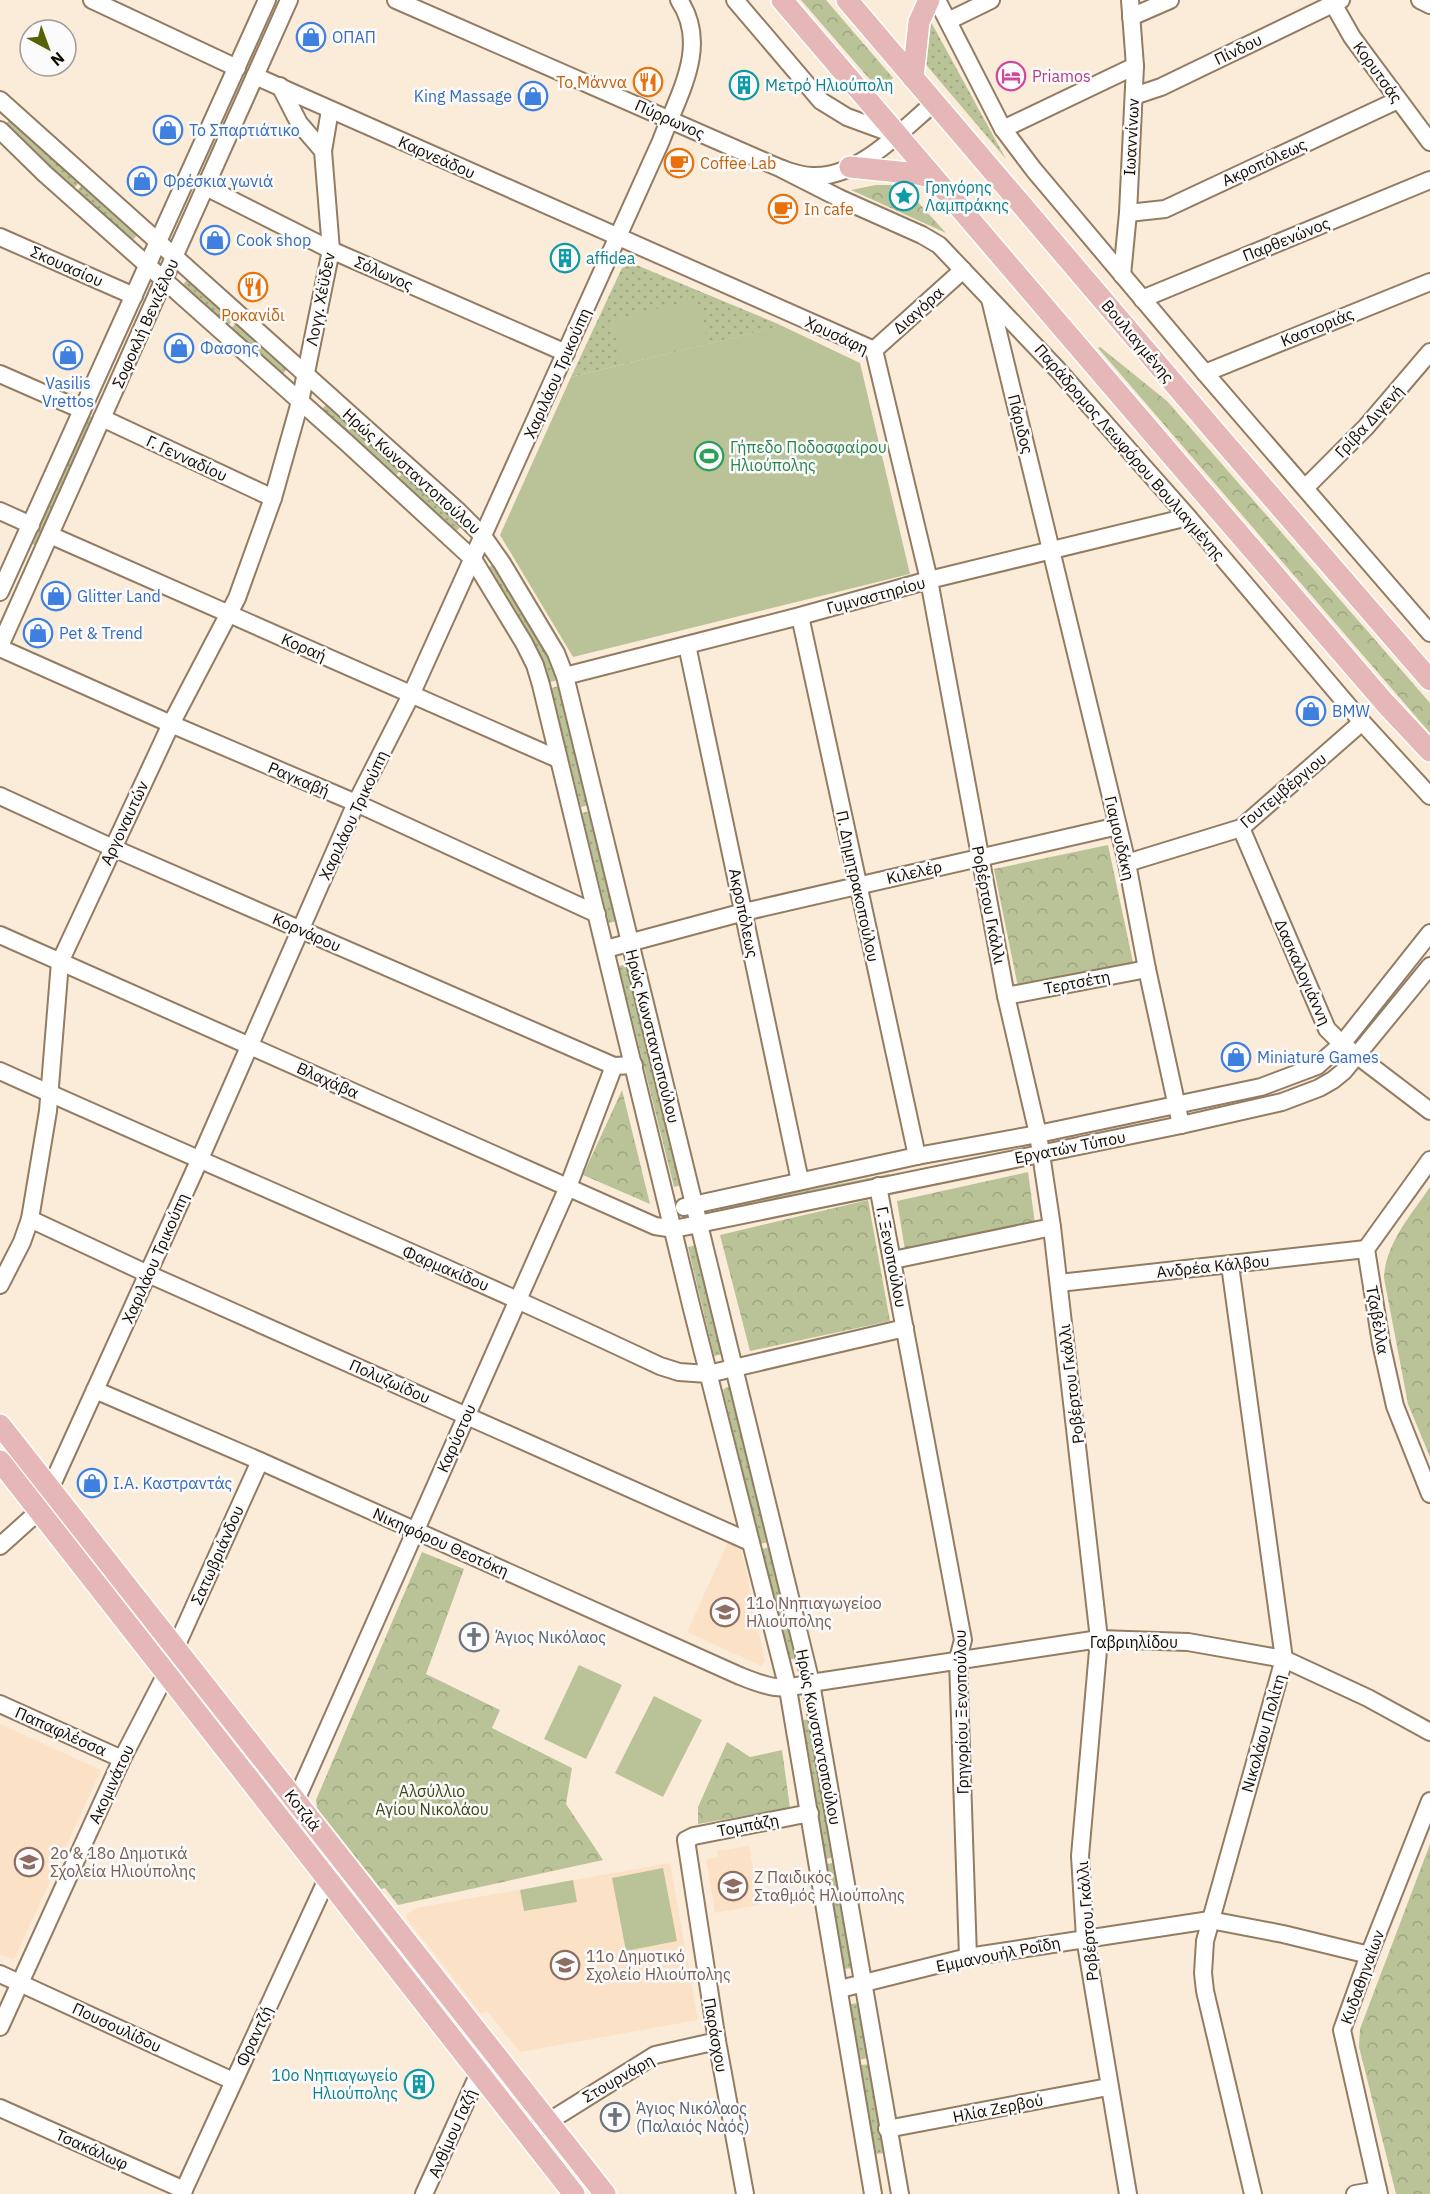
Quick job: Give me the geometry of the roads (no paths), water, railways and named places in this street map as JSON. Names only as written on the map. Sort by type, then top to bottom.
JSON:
[{"type":"main road","points":[[782,0],[1385,703],[1430,751]]},
{"type":"main road","name":"Βουλιαγμένης","points":[[848,0],[934,103],[1428,674]]},
{"type":"main road","points":[[913,78],[919,22],[928,0]]},
{"type":"main road","points":[[850,167],[918,174],[934,178]]},
{"type":"main road","name":"Κοτζιά","points":[[0,1425],[605,2194]]},
{"type":"main road","name":"Κοτζιά","points":[[0,1461],[574,2194]]},
{"type":"main road","points":[[462,2051],[480,2037]]},
{"type":"street","points":[[92,0],[237,68]]},
{"type":"street","name":"Σοφοκλή Βενιζέλου","points":[[0,592],[267,0]]},
{"type":"street","name":"Σοφοκλή Βενιζέλου","points":[[0,647],[289,0]]},
{"type":"street","name":"Πύρρωνος","points":[[396,0],[782,169],[815,176],[850,167],[873,154],[934,103]]},
{"type":"street","name":"Χαριλάου Τρικούπη","points":[[39,1511],[199,1161],[356,803],[411,694],[618,238],[669,119],[693,56],[691,23],[688,13],[679,0]]},
{"type":"street","points":[[735,0],[821,101],[837,112],[896,135]]},
{"type":"street","points":[[937,0],[1003,129],[1034,170],[1205,373],[1430,633]]},
{"type":"street","points":[[948,21],[992,0]]},
{"type":"street","name":"Ιωαννίνων","points":[[1122,275],[1128,213],[1135,66],[1130,0]]},
{"type":"street","points":[[1131,17],[1170,0]]},
{"type":"street","points":[[1420,0],[1430,5]]},
{"type":"street","name":"Πίνδου","points":[[1134,96],[1161,87],[1335,1]]},
{"type":"street","name":"Κορυτσάς","points":[[1335,1],[1352,37],[1430,142]]},
{"type":"street","points":[[1003,129],[1135,66]]},
{"type":"street","name":"Καρνεάδου","points":[[255,76],[618,238]]},
{"type":"street","points":[[280,86],[300,123],[323,150]]},
{"type":"street","name":"Ηρώς Κωνσταντοπούλου","points":[[0,100],[426,481],[483,536],[556,653],[565,676],[811,1683],[900,2194]]},
{"type":"street","name":"Ακροπόλεως","points":[[1128,213],[1165,209],[1398,100]]},
{"type":"street","name":"Λογγ. Χέϋδεν","points":[[305,375],[331,250],[323,150],[330,110]]},
{"type":"street","name":"Ηρώς Κωνσταντοπούλου","points":[[0,130],[45,174],[472,559],[535,665],[542,685],[708,1374],[788,1689],[873,2194]]},
{"type":"street","name":"Παράδρομος Λεωφόρου Βουλιαγμένης","points":[[782,169],[939,245],[1058,370],[1188,517],[1362,722],[1430,796]]},
{"type":"street","name":"Παρθενώνος","points":[[1142,299],[1430,180]]},
{"type":"street","name":"Σόλωνος","points":[[206,186],[331,250],[566,353]]},
{"type":"street","name":"Σκουασίου","points":[[0,237],[134,296]]},
{"type":"street","name":"Χρυσάφη","points":[[618,238],[874,350],[929,580]]},
{"type":"street","name":"Διαγόρα","points":[[874,350],[963,270]]},
{"type":"street","name":"Καστοριάς","points":[[1205,373],[1430,282]]},
{"type":"street","name":"Πάριδος","points":[[990,297],[1052,552]]},
{"type":"street","name":"Γρίβα Διγενή","points":[[1305,488],[1366,427],[1429,356]]},
{"type":"street","points":[[0,374],[82,410]]},
{"type":"street","name":"Αργοναυτών","points":[[0,1285],[22,1242],[30,1219],[48,1111],[60,962],[171,724],[246,577],[273,498],[300,402],[305,375]]},
{"type":"street","name":"Γ. Γενναδίου","points":[[102,418],[273,498]]},
{"type":"street","points":[[0,511],[31,525]]},
{"type":"street","name":"Γυμναστηρίου","points":[[565,676],[800,616],[929,580],[1052,552],[1188,517]]},
{"type":"street","name":"Κοραή","points":[[50,535],[558,759]]},
{"type":"street","name":"Γιαμουδάκη","points":[[1052,552],[1127,863],[1147,969],[1181,1125]]},
{"type":"street","name":"Ροβέρτου Γκάλλι","points":[[929,580],[1006,996],[1038,1134],[1059,1283],[1099,1639],[1080,1856],[1085,1938],[1108,2087],[1128,2194]]},
{"type":"street","name":"Π. Δημητρακοπούλου","points":[[800,616],[917,1156]]},
{"type":"street","name":"Ακροπόλεως","points":[[687,645],[800,1181]]},
{"type":"street","name":"Ραγκαβή","points":[[0,647],[171,724],[356,803],[597,914]]},
{"type":"street","name":"Γουτεμβέργιου","points":[[1127,863],[1241,828],[1362,722]]},
{"type":"street","name":"Κορνάρου","points":[[0,796],[113,848],[614,1066]]},
{"type":"street","name":"Κιλελέρ","points":[[606,949],[744,912],[1118,826]]},
{"type":"street","name":"Δασκαλογιάννη","points":[[1241,828],[1327,1029],[1342,1044],[1430,1111]]},
{"type":"street","name":"Εργατών Τύπου","points":[[670,1210],[917,1156],[1177,1105],[1261,1086],[1303,1072],[1329,1057],[1342,1044],[1430,933]]},
{"type":"street","name":"Βλαχάβα","points":[[0,935],[655,1226]]},
{"type":"street","name":"Εργατών Τύπου","points":[[655,1226],[674,1229],[1181,1125],[1303,1095],[1333,1080],[1358,1056],[1430,966]]},
{"type":"street","name":"Τερτσέτη","points":[[1006,996],[1147,969]]},
{"type":"street","points":[[614,1066],[634,1065]]},
{"type":"street","name":"Καρύστου","points":[[285,1825],[567,1187],[614,1066]]},
{"type":"street","name":"Φαρμακίδου","points":[[0,1071],[199,1161],[518,1299],[660,1366],[679,1372],[708,1374],[905,1329]]},
{"type":"street","points":[[1366,1249],[1430,1160]]},
{"type":"street","name":"Γ. Ξενοπούλου","points":[[878,1186],[905,1329]]},
{"type":"street","name":"Πολυζωίδου","points":[[30,1219],[147,1274],[750,1542]]},
{"type":"street","points":[[893,1260],[1052,1227]]},
{"type":"street","name":"Ανδρέα Κάλβου","points":[[1059,1283],[1366,1249]]},
{"type":"street","name":"Τζαβέλλα","points":[[1366,1249],[1381,1343],[1395,1406],[1430,1494]]},
{"type":"street","name":"Νικολάου Πολίτη","points":[[1230,1265],[1284,1659],[1210,1920],[1205,1941],[1203,1973],[1205,1991],[1253,2194]]},
{"type":"street","name":"Γρηγορίου Ξενοπούλου","points":[[905,1329],[963,1640],[958,1659],[968,1957]]},
{"type":"street","name":"Νικηφόρου Θεοτόκη","points":[[95,1390],[260,1461],[740,1676],[774,1688],[788,1689]]},
{"type":"street","name":"Σατωβριάνδου","points":[[175,1648],[260,1461]]},
{"type":"street","points":[[0,1546],[39,1511]]},
{"type":"street","name":"Γαβριηλίδου","points":[[788,1689],[811,1683],[958,1659],[1099,1639],[1188,1642],[1284,1659],[1368,1698],[1430,1732]]},
{"type":"street","name":"Ακομινάτου","points":[[0,2027],[122,1759],[166,1674]]},
{"type":"street","name":"Παπαφλέσσα","points":[[0,1704],[122,1759]]},
{"type":"street","name":"Κυδαθηναίων","points":[[1379,2192],[1342,2030],[1430,1801]]},
{"type":"street","name":"Τομπάζη","points":[[687,1840],[694,1836],[810,1813]]},
{"type":"street","name":"Παράσχου","points":[[687,1840],[717,2041],[745,2194]]},
{"type":"street","name":"Φραντζή","points":[[183,2192],[327,1879]]},
{"type":"street","name":"Εμμανουήλ Ροΐδη","points":[[840,1989],[968,1957],[1210,1920],[1261,1929],[1369,1955]]},
{"type":"street","name":"Πουσουλίδου","points":[[0,1974],[233,2081]]},
{"type":"street","name":"Στουρνάρη","points":[[527,2135],[656,2055],[717,2041]]},
{"type":"street","name":"Ανθίμου Γαζή","points":[[424,2194],[479,2073]]},
{"type":"street","name":"Ηλία Ζερβού","points":[[887,2129],[1108,2087]]},
{"type":"street","name":"Τσακάλωφ","points":[[0,2108],[183,2192]]},
{"type":"street","points":[[1355,2194],[1379,2192]]},
{"type":"place","name":"ΟΠΑΠ","points":[[311,37]]},
{"type":"place","name":"Priamos","points":[[1011,76]]},
{"type":"place","name":"Το Μάννα","points":[[648,82]]},
{"type":"place","name":"Μετρό Ηλιούπολη","points":[[744,85]]},
{"type":"place","name":"King Massage","points":[[533,96]]},
{"type":"place","name":"Το Σπαρτιάτικο","points":[[168,130]]},
{"type":"place","name":"Coffee Lab","points":[[679,163]]},
{"type":"place","name":"Φρέσκια γωνιά","points":[[142,181]]},
{"type":"place","name":"Γρηγόρης Λαμπράκης","points":[[904,196]]},
{"type":"place","name":"In cafe","points":[[783,209]]},
{"type":"place","name":"Cook shop","points":[[215,240]]},
{"type":"place","name":"affidea","points":[[565,258]]},
{"type":"place","name":"Ροκανίδι","points":[[253,287]]},
{"type":"place","name":"Φασοης","points":[[179,348]]},
{"type":"place","name":"Vasilis Vrettos","points":[[68,355]]},
{"type":"place","name":"Γήπεδο Ποδοσφαίρου Ηλιούπολης","points":[[709,456]]},
{"type":"place","name":"Glitter Land","points":[[56,596]]},
{"type":"place","name":"Pet & Trend","points":[[38,633]]},
{"type":"place","name":"BMW","points":[[1311,711]]},
{"type":"place","name":"Miniature Games","points":[[1236,1057]]},
{"type":"place","name":"Ι.Α. Καστραντάς","points":[[92,1483]]},
{"type":"place","name":"11ο Νηπιαγωγείοο Ηλιούπολης","points":[[725,1612]]},
{"type":"place","name":"Άγιος Νικόλαος","points":[[474,1637]]},
{"type":"place","name":"2ο & 18ο Δημοτικά Σχολεία Ηλιούπολης","points":[[29,1862]]},
{"type":"place","name":"Ζ Παιδικός Σταθμός Ηλιούπολης","points":[[733,1886]]},
{"type":"place","name":"11ο Δημοτικό Σχολείο Ηλιούπολης","points":[[565,1965]]},
{"type":"place","name":"10ο Νηπιαγωγείο Ηλιούπολης","points":[[419,2084]]},
{"type":"place","name":"Άγιος Νικόλαος (Παλαιός Ναός)","points":[[615,2117]]},
{"type":"park label","name":"Αλσύλλιο Αγίου Νικολάου","points":[[432,1800]]}]
